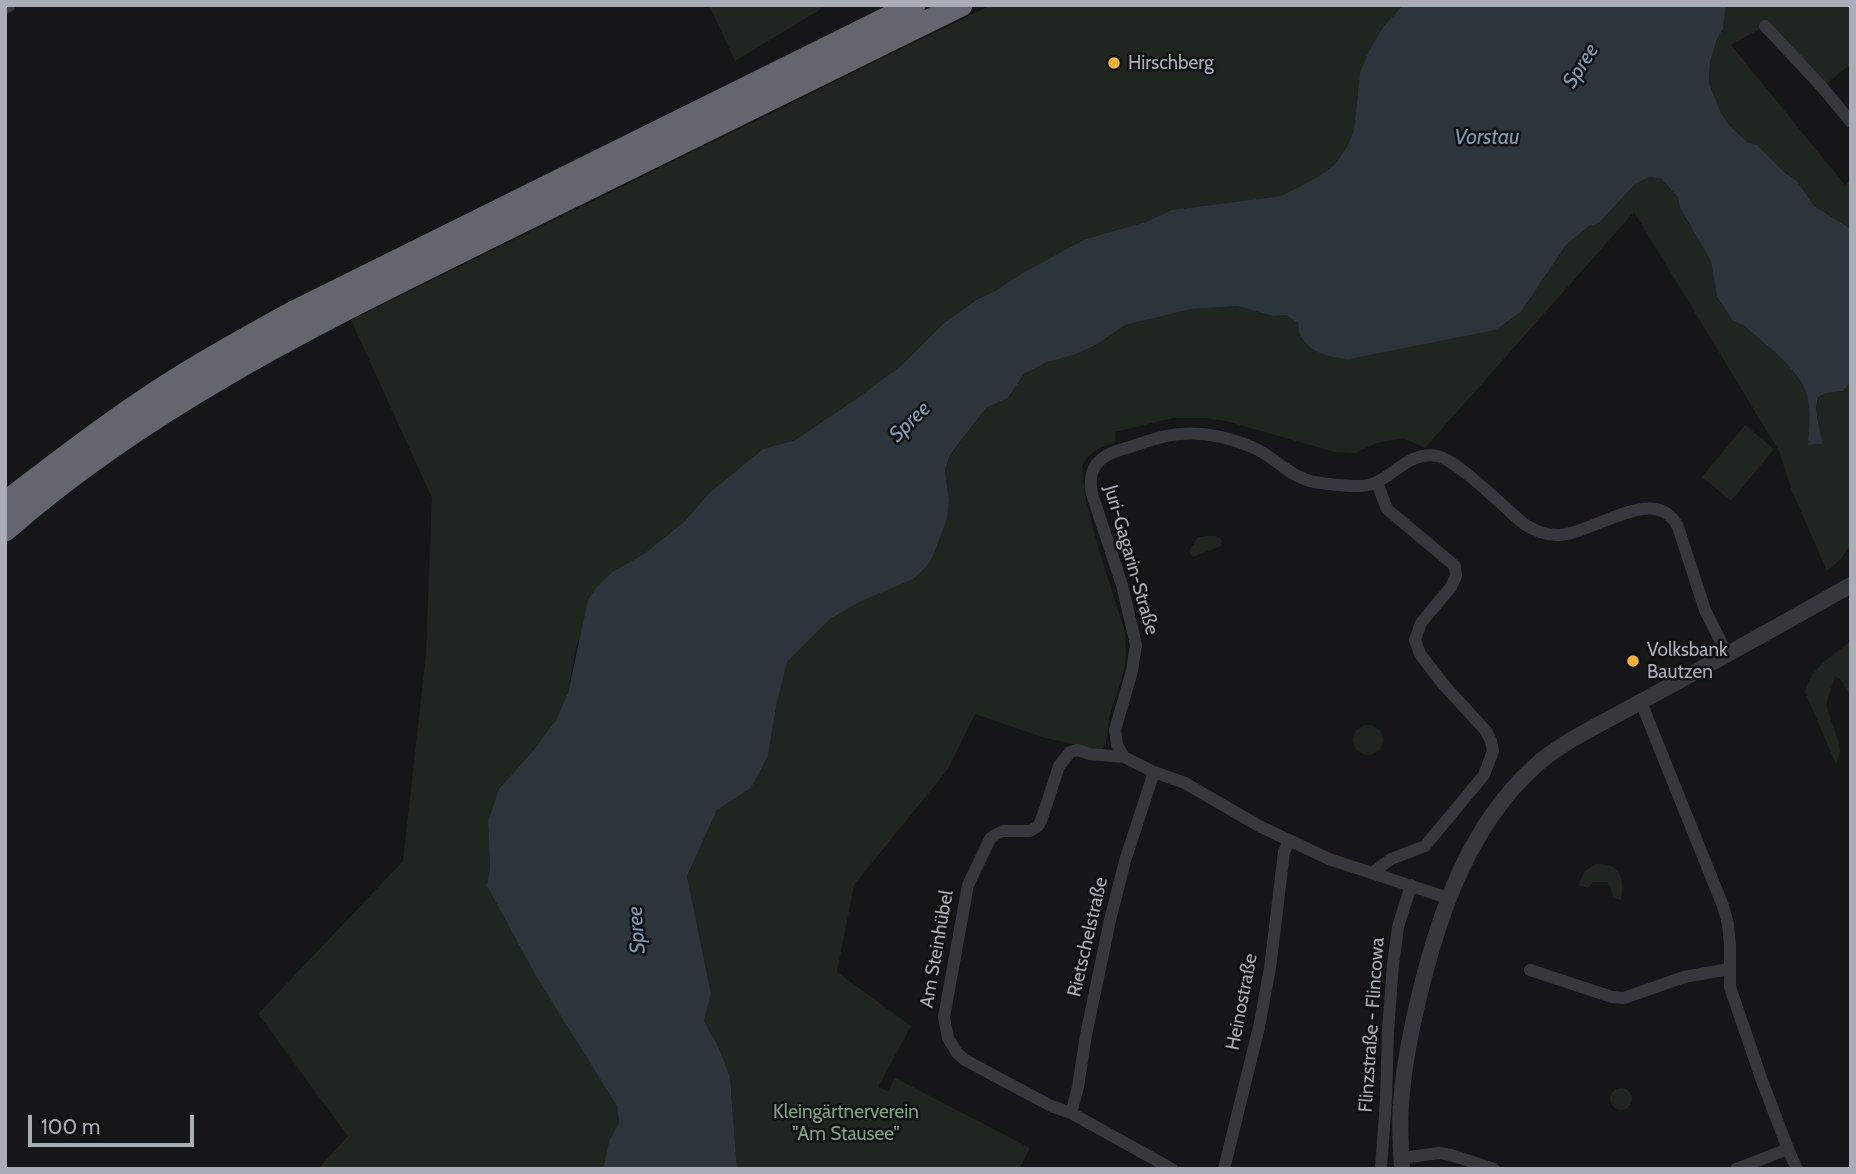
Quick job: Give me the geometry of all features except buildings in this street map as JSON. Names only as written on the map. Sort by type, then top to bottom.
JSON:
[{"type":"highway","points":[[865,41],[914,5]]},
{"type":"highway","points":[[5,530],[81,469],[154,418],[229,371],[865,41],[961,5]]},
{"type":"highway","points":[[5,503],[141,402],[281,319],[453,232],[825,61]]},
{"type":"street","points":[[1765,26],[1851,122]]},
{"type":"street","name":"Juri-Gagarin-Straße","points":[[1124,757],[1116,745],[1115,737],[1136,645],[1122,585],[1089,480],[1093,467],[1101,458],[1115,451],[1177,434],[1199,434],[1252,447],[1308,480],[1362,486],[1377,483]]},
{"type":"street","points":[[1372,873],[1391,859],[1425,846],[1484,775],[1493,751],[1486,731],[1443,684],[1420,654],[1415,640],[1421,623],[1451,587],[1456,576],[1455,566],[1387,509],[1377,483],[1397,468],[1418,457],[1436,455],[1448,460],[1524,524],[1536,531],[1555,535],[1577,532],[1637,510],[1652,508],[1664,511],[1671,515],[1678,527],[1704,610],[1727,654]]},
{"type":"street","points":[[1494,1169],[1439,1153],[1402,1163],[1400,1108],[1409,1039],[1429,952],[1448,898],[1481,832],[1499,804],[1549,755],[1851,585]]},
{"type":"street","points":[[1641,702],[1723,906],[1730,945],[1730,987],[1737,1012],[1797,1169]]},
{"type":"street","name":"Am Steinhübel","points":[[1124,757],[1077,750],[1070,752],[1059,766],[1038,826],[1030,831],[1003,831],[990,839],[968,885],[944,1017],[945,1029],[952,1046],[965,1060],[1051,1106],[1071,1113],[1172,1169]]},
{"type":"street","points":[[1124,757],[1185,783],[1289,841],[1329,859],[1448,898]]},
{"type":"street","name":"Rietschelstraße","points":[[1071,1113],[1110,920],[1125,861],[1154,772]]},
{"type":"street","name":"Heinostraße","points":[[1224,1169],[1259,1027],[1284,852],[1289,841]]},
{"type":"street","name":"Flinzstraße - Flincowa","points":[[1381,1169],[1393,964],[1398,927],[1411,885]]},
{"type":"street","points":[[1530,970],[1612,997],[1624,998],[1684,977],[1729,969]]},
{"type":"street","points":[[1737,1169],[1788,1149]]},
{"type":"green space","points":[[709,5],[819,5],[821,9],[735,61]]},
{"type":"green space","points":[[991,5],[1403,5],[1383,27],[1369,51],[1360,74],[1354,130],[1347,147],[1334,165],[1316,178],[1281,196],[1172,210],[1146,222],[1085,239],[1021,274],[976,300],[944,323],[903,364],[856,399],[795,440],[763,449],[708,494],[685,521],[644,554],[612,572],[576,647],[568,693],[556,720],[499,789],[488,821],[490,868],[487,886],[537,978],[617,1106],[619,1123],[609,1141],[603,1169],[318,1169],[348,1136],[258,1014],[403,861],[426,655],[432,498],[351,320]]},
{"type":"green space","points":[[1726,5],[1851,5],[1851,64],[1822,87],[1765,26],[1731,45],[1845,185],[1851,180],[1851,229],[1814,206],[1797,181],[1757,145],[1747,142],[1721,113],[1709,83],[1710,62],[1723,29]]},
{"type":"green space","name":"Kleingärtnerverein \"Am Stausee\"","points":[[1650,177],[1662,179],[1678,198],[1680,208],[1711,261],[1717,297],[1733,321],[1743,325],[1779,357],[1803,385],[1809,407],[1809,445],[1823,444],[1817,412],[1820,397],[1843,391],[1851,382],[1851,544],[1841,559],[1827,571],[1792,491],[1779,451],[1634,212],[1425,448],[1403,438],[1377,443],[1355,453],[1335,452],[1226,421],[1205,418],[1173,418],[1115,432],[1115,442],[1097,449],[1084,463],[1083,475],[1090,517],[1126,642],[1125,665],[1109,719],[1105,744],[1101,750],[1045,738],[975,714],[948,769],[854,885],[837,972],[911,1026],[878,1087],[888,1091],[895,1078],[1030,1148],[1019,1169],[737,1169],[730,1077],[719,1048],[704,1021],[711,994],[687,876],[717,810],[751,788],[768,756],[787,662],[830,619],[933,556],[947,519],[949,500],[945,470],[950,456],[986,408],[1008,398],[1024,374],[1045,363],[1096,345],[1125,325],[1191,309],[1237,306],[1273,316],[1286,315],[1298,323],[1300,334],[1521,312],[1566,245],[1589,226],[1599,223],[1635,184]]},
{"type":"green space","points":[[1745,425],[1774,449],[1731,501],[1702,477]]},
{"type":"green space","points":[[1216,536],[1222,540],[1221,546],[1193,557],[1189,551],[1198,537]]},
{"type":"green space","points":[[1849,642],[1851,697],[1842,681],[1835,676],[1826,705],[1839,743],[1840,753],[1836,764],[1805,692],[1817,669]]},
{"type":"green space","points":[[1368,725],[1379,729],[1383,740],[1379,751],[1368,755],[1357,751],[1353,740],[1357,729]]},
{"type":"green space","points":[[1596,864],[1616,869],[1621,879],[1621,900],[1613,898],[1607,882],[1593,882],[1588,888],[1578,885],[1585,871]]},
{"type":"green space","points":[[1621,1088],[1629,1091],[1632,1099],[1629,1107],[1621,1110],[1613,1107],[1610,1099],[1613,1091]]},
{"type":"water","name":"Vorstau","points":[[1403,5],[1726,5],[1723,29],[1710,62],[1709,83],[1721,113],[1747,142],[1757,145],[1797,181],[1814,206],[1851,229],[1851,382],[1843,391],[1824,394],[1817,401],[1823,444],[1808,445],[1809,407],[1803,385],[1779,357],[1743,325],[1733,321],[1717,297],[1711,261],[1680,208],[1678,198],[1662,179],[1650,177],[1635,184],[1599,223],[1589,226],[1566,245],[1521,312],[1495,330],[1349,359],[1328,356],[1309,346],[1299,333],[1298,323],[1286,315],[1273,316],[1237,306],[1191,309],[1125,325],[1096,345],[1045,363],[1024,374],[1008,398],[986,408],[950,455],[945,470],[949,500],[947,519],[933,556],[925,568],[913,579],[859,602],[830,619],[787,662],[768,756],[751,788],[717,810],[687,876],[711,994],[704,1021],[719,1048],[730,1077],[737,1169],[603,1169],[609,1141],[619,1123],[617,1106],[537,978],[487,886],[490,868],[488,821],[499,789],[556,720],[568,693],[588,600],[596,588],[612,572],[644,554],[685,521],[708,494],[763,449],[795,440],[856,399],[903,364],[944,323],[976,300],[1021,274],[1085,239],[1146,222],[1172,210],[1281,196],[1316,178],[1334,165],[1347,147],[1354,130],[1360,73],[1369,51],[1383,27]]},
{"type":"place","name":"Hirschberg","points":[[1114,63]]},
{"type":"place","name":"Volksbank Bautzen","points":[[1633,661]]},
{"type":"water label","name":"Spree","points":[[1581,66]]},
{"type":"water label","name":"Spree","points":[[910,422]]},
{"type":"water label","name":"Spree","points":[[637,930]]}]
